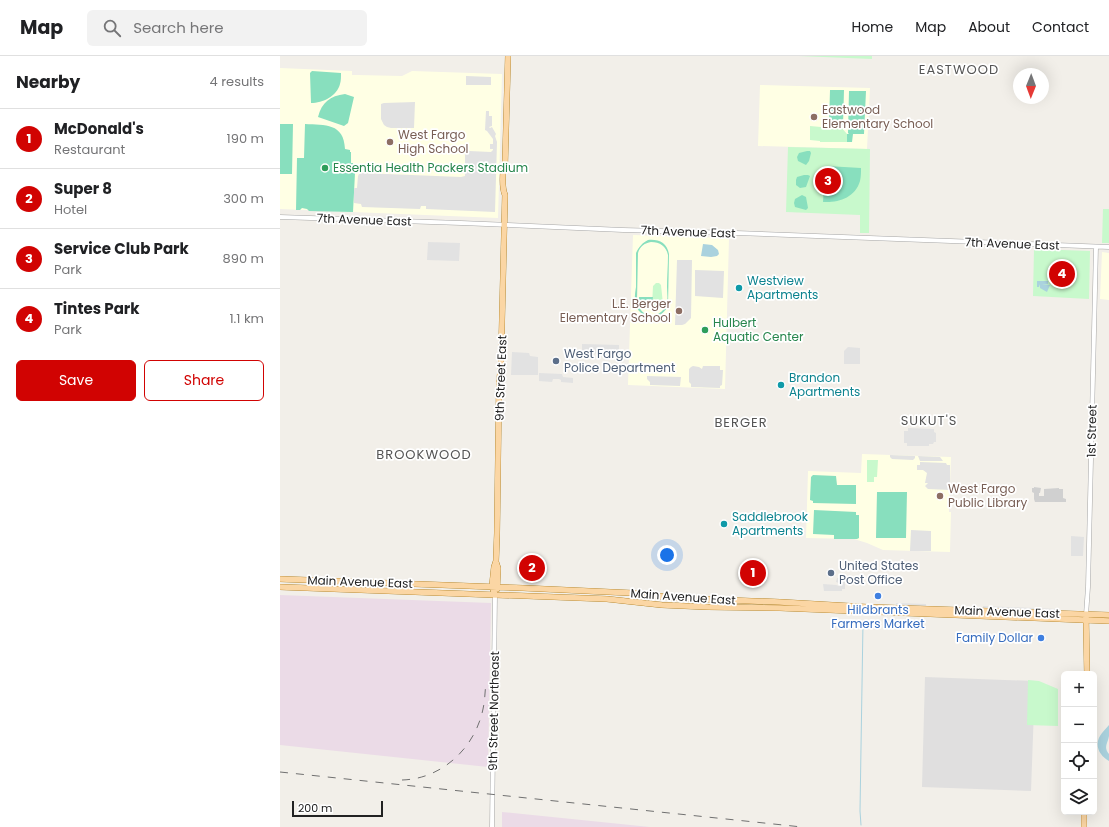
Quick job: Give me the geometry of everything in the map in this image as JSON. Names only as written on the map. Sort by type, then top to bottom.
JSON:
[{"type":"main road","name":"9th Street East","points":[[495,595],[498,568],[496,561],[504,225],[505,195],[507,191],[507,168],[505,165],[508,56]]},
{"type":"main road","name":"Main Avenue East","points":[[280,579],[495,586],[632,594],[656,597],[1086,617]]},
{"type":"main road","name":"Main Avenue East","points":[[280,587],[607,599],[670,605],[1086,617]]},
{"type":"main road","points":[[541,596],[550,594],[572,595],[576,591]]},
{"type":"main road","points":[[670,605],[679,603],[702,603],[707,599]]},
{"type":"main road","points":[[1086,617],[1109,615]]},
{"type":"main road","points":[[1086,617],[1109,621]]},
{"type":"main road","points":[[1086,617],[1086,671]]},
{"type":"main road","points":[[1084,815],[1084,827]]},
{"type":"street","name":"7th Avenue East","points":[[280,217],[1109,247]]},
{"type":"street","name":"1st Street","points":[[1086,617],[1096,247]]},
{"type":"street","name":"9th Street Northeast","points":[[492,827],[495,595]]},
{"type":"shaded area","name":"West Fargo High School","points":[[280,68],[352,71],[352,75],[402,76],[412,71],[502,74],[498,218],[280,209]]},
{"type":"shaded area","points":[[466,76],[491,77],[491,85],[466,85]]},
{"type":"shaded area","name":"Eastwood Elementary School","points":[[760,85],[870,88],[867,149],[758,146]]},
{"type":"shaded area","points":[[415,102],[414,128],[391,128],[384,125],[381,119],[381,104]]},
{"type":"shaded area","points":[[486,111],[489,111],[489,116],[492,116],[492,126],[489,127],[492,127],[496,134],[495,136],[497,142],[495,212],[426,209],[426,206],[421,206],[420,209],[362,207],[361,204],[354,203],[354,188],[357,188],[358,176],[361,173],[465,176],[465,154],[467,151],[491,152],[493,150],[490,149],[490,144],[493,144],[493,139],[485,130]]},
{"type":"shaded area","name":"L.E. Berger Elementary School","points":[[633,235],[729,238],[725,389],[628,385]]},
{"type":"shaded area","points":[[428,242],[460,243],[459,261],[427,260]]},
{"type":"shaded area","points":[[1102,252],[1109,253],[1109,300],[1100,299]]},
{"type":"shaded area","points":[[677,260],[692,260],[691,318],[682,325],[675,325]]},
{"type":"shaded area","points":[[695,270],[724,271],[723,298],[695,296]]},
{"type":"shaded area","points":[[582,344],[619,345],[619,352],[614,351],[613,354],[582,353]]},
{"type":"shaded area","points":[[848,347],[860,348],[860,364],[844,364],[844,351]]},
{"type":"shaded area","points":[[512,352],[529,353],[530,356],[538,357],[538,375],[511,375]]},
{"type":"shaded area","points":[[693,366],[702,369],[703,366],[720,366],[720,370],[723,370],[722,385],[720,388],[691,387],[689,382],[689,369]]},
{"type":"shaded area","points":[[539,373],[562,374],[563,377],[573,378],[573,383],[561,382],[559,379],[553,379],[552,382],[539,381]]},
{"type":"shaded area","points":[[647,376],[681,377],[680,386],[650,385]]},
{"type":"shaded area","points":[[908,428],[934,429],[934,432],[936,433],[936,442],[929,444],[929,446],[907,446],[907,443],[904,443],[904,431],[908,431]]},
{"type":"shaded area","points":[[862,454],[951,457],[949,512],[951,512],[950,552],[883,550],[854,539],[806,538],[808,471],[861,473]]},
{"type":"shaded area","points":[[890,455],[915,456],[915,458],[913,460],[892,459]]},
{"type":"shaded area","points":[[918,456],[940,457],[943,461],[920,461]]},
{"type":"shaded area","points":[[920,462],[946,463],[947,465],[950,465],[950,490],[928,489],[925,486],[928,483],[925,483],[927,473],[923,470],[917,470],[917,465],[920,465]]},
{"type":"shaded area","points":[[1032,488],[1041,488],[1039,496],[1044,496],[1044,489],[1063,489],[1063,498],[1066,499],[1066,502],[1035,502],[1034,493],[1032,492]]},
{"type":"shaded area","points":[[911,530],[931,531],[931,551],[910,551]]},
{"type":"shaded area","points":[[1071,536],[1084,537],[1083,556],[1071,556]]},
{"type":"shaded area","points":[[837,578],[845,578],[845,589],[842,589],[842,591],[824,591],[823,584],[839,586],[839,583],[836,582]]},
{"type":"shaded area","points":[[280,595],[491,603],[488,767],[280,745]]},
{"type":"shaded area","points":[[896,603],[926,604],[926,606],[896,605]]},
{"type":"shaded area","points":[[983,606],[1057,609],[1057,611],[983,608]]},
{"type":"shaded area","points":[[925,677],[1035,681],[1031,791],[922,787]]},
{"type":"shaded area","points":[[502,812],[650,827],[502,827]]},
{"type":"green space","points":[[799,56],[872,56],[872,59]]},
{"type":"green space","points":[[312,71],[341,73],[340,83],[336,92],[329,98],[316,103],[311,103],[310,73]]},
{"type":"green space","points":[[830,90],[844,90],[843,125],[829,125]]},
{"type":"green space","points":[[849,91],[866,91],[864,134],[853,134],[852,142],[847,142],[847,134],[849,134]]},
{"type":"green space","points":[[345,94],[354,97],[348,123],[344,126],[318,117],[322,107],[327,101],[335,96]]},
{"type":"green space","points":[[280,124],[293,124],[292,174],[280,174]]},
{"type":"green space","name":"Essentia Health Packers Stadium","points":[[305,124],[326,125],[332,127],[341,134],[345,149],[350,150],[351,163],[353,163],[352,172],[355,173],[353,212],[309,211],[302,208],[300,210],[296,210],[297,158],[304,158]]},
{"type":"green space","points":[[810,126],[821,128],[824,126],[841,127],[847,134],[847,142],[820,142],[810,140]]},
{"type":"green space","points":[[788,147],[870,149],[869,233],[860,233],[860,215],[786,212]]},
{"type":"green space","points":[[810,151],[811,153],[809,161],[806,165],[798,161],[797,157],[799,153]]},
{"type":"green space","points":[[827,166],[861,168],[860,181],[854,192],[845,198],[834,202],[823,202],[825,169]]},
{"type":"green space","points":[[804,175],[810,176],[806,187],[800,188],[796,185],[796,180],[797,177]]},
{"type":"green space","points":[[802,195],[806,197],[808,208],[806,210],[795,207],[795,199]]},
{"type":"green space","points":[[1103,209],[1109,209],[1109,243],[1102,243]]},
{"type":"green space","points":[[652,240],[662,242],[669,254],[668,306],[658,316],[653,317],[645,316],[641,313],[637,309],[635,301],[636,253],[641,245],[646,241]],"holes":[[[649,242],[654,242],[664,247],[668,255],[667,302],[660,313],[648,315],[642,311],[637,301],[638,253],[643,245]]]},
{"type":"green space","points":[[1034,249],[1090,251],[1089,299],[1033,296]]},
{"type":"green space","points":[[656,283],[661,285],[663,304],[660,308],[655,309],[652,306],[653,286]]},
{"type":"green space","points":[[639,297],[653,297],[652,306],[639,305]]},
{"type":"green space","points":[[867,460],[878,460],[877,477],[874,477],[874,482],[867,482]]},
{"type":"green space","points":[[813,475],[836,476],[837,485],[856,485],[856,504],[813,503],[813,501],[810,500],[811,477]]},
{"type":"green space","points":[[877,492],[907,492],[906,538],[876,538]]},
{"type":"green space","points":[[814,510],[856,512],[856,515],[859,515],[859,538],[834,539],[834,535],[813,534]]},
{"type":"green space","points":[[1028,680],[1039,681],[1058,689],[1058,726],[1027,725]]},
{"type":"water","points":[[703,244],[712,245],[718,250],[719,254],[711,257],[701,256]]},
{"type":"water","points":[[1037,281],[1048,281],[1048,284],[1042,284],[1050,285],[1047,292],[1040,288],[1040,284],[1039,287],[1037,287]]},
{"type":"water","points":[[1109,725],[1109,736],[1106,749],[1109,754],[1109,761],[1101,754],[1098,747],[1098,740]]},
{"type":"waterway","points":[[861,825],[863,623]]},
{"type":"railway","points":[[402,780],[430,774],[454,759],[464,748],[473,736],[479,723],[484,706],[486,682]]},
{"type":"railway","points":[[280,772],[802,827]]},
{"type":"place","name":"Eastwood Elementary School","points":[[814,117]]},
{"type":"place","name":"West Fargo High School","points":[[390,142]]},
{"type":"place","name":"Essentia Health Packers Stadium","points":[[325,168]]},
{"type":"place","name":"Service Club Park","points":[[828,181]]},
{"type":"place","name":"Tintes Park","points":[[1062,274]]},
{"type":"place","name":"Westview Apartments","points":[[739,288]]},
{"type":"place","name":"L.E. Berger Elementary School","points":[[679,311]]},
{"type":"place","name":"Hulbert Aquatic Center","points":[[705,330]]},
{"type":"place","name":"West Fargo Police Department","points":[[556,361]]},
{"type":"place","name":"Brandon Apartments","points":[[781,385]]},
{"type":"place","name":"West Fargo Public Library","points":[[940,496]]},
{"type":"place","name":"Saddlebrook Apartments","points":[[724,524]]},
{"type":"place","name":"Super 8","points":[[532,568]]},
{"type":"place","name":"McDonald's","points":[[753,573]]},
{"type":"place","name":"United States Post Office","points":[[831,573]]},
{"type":"place","name":"Hildbrants Farmers Market","points":[[878,596]]},
{"type":"place","name":"Family Dollar","points":[[1041,638]]},
{"type":"district","name":"EASTWOOD","points":[[959,69]]},
{"type":"district","name":"SUKUT'S","points":[[929,420]]},
{"type":"district","name":"BERGER","points":[[741,422]]},
{"type":"district","name":"BROOKWOOD","points":[[424,454]]}]
